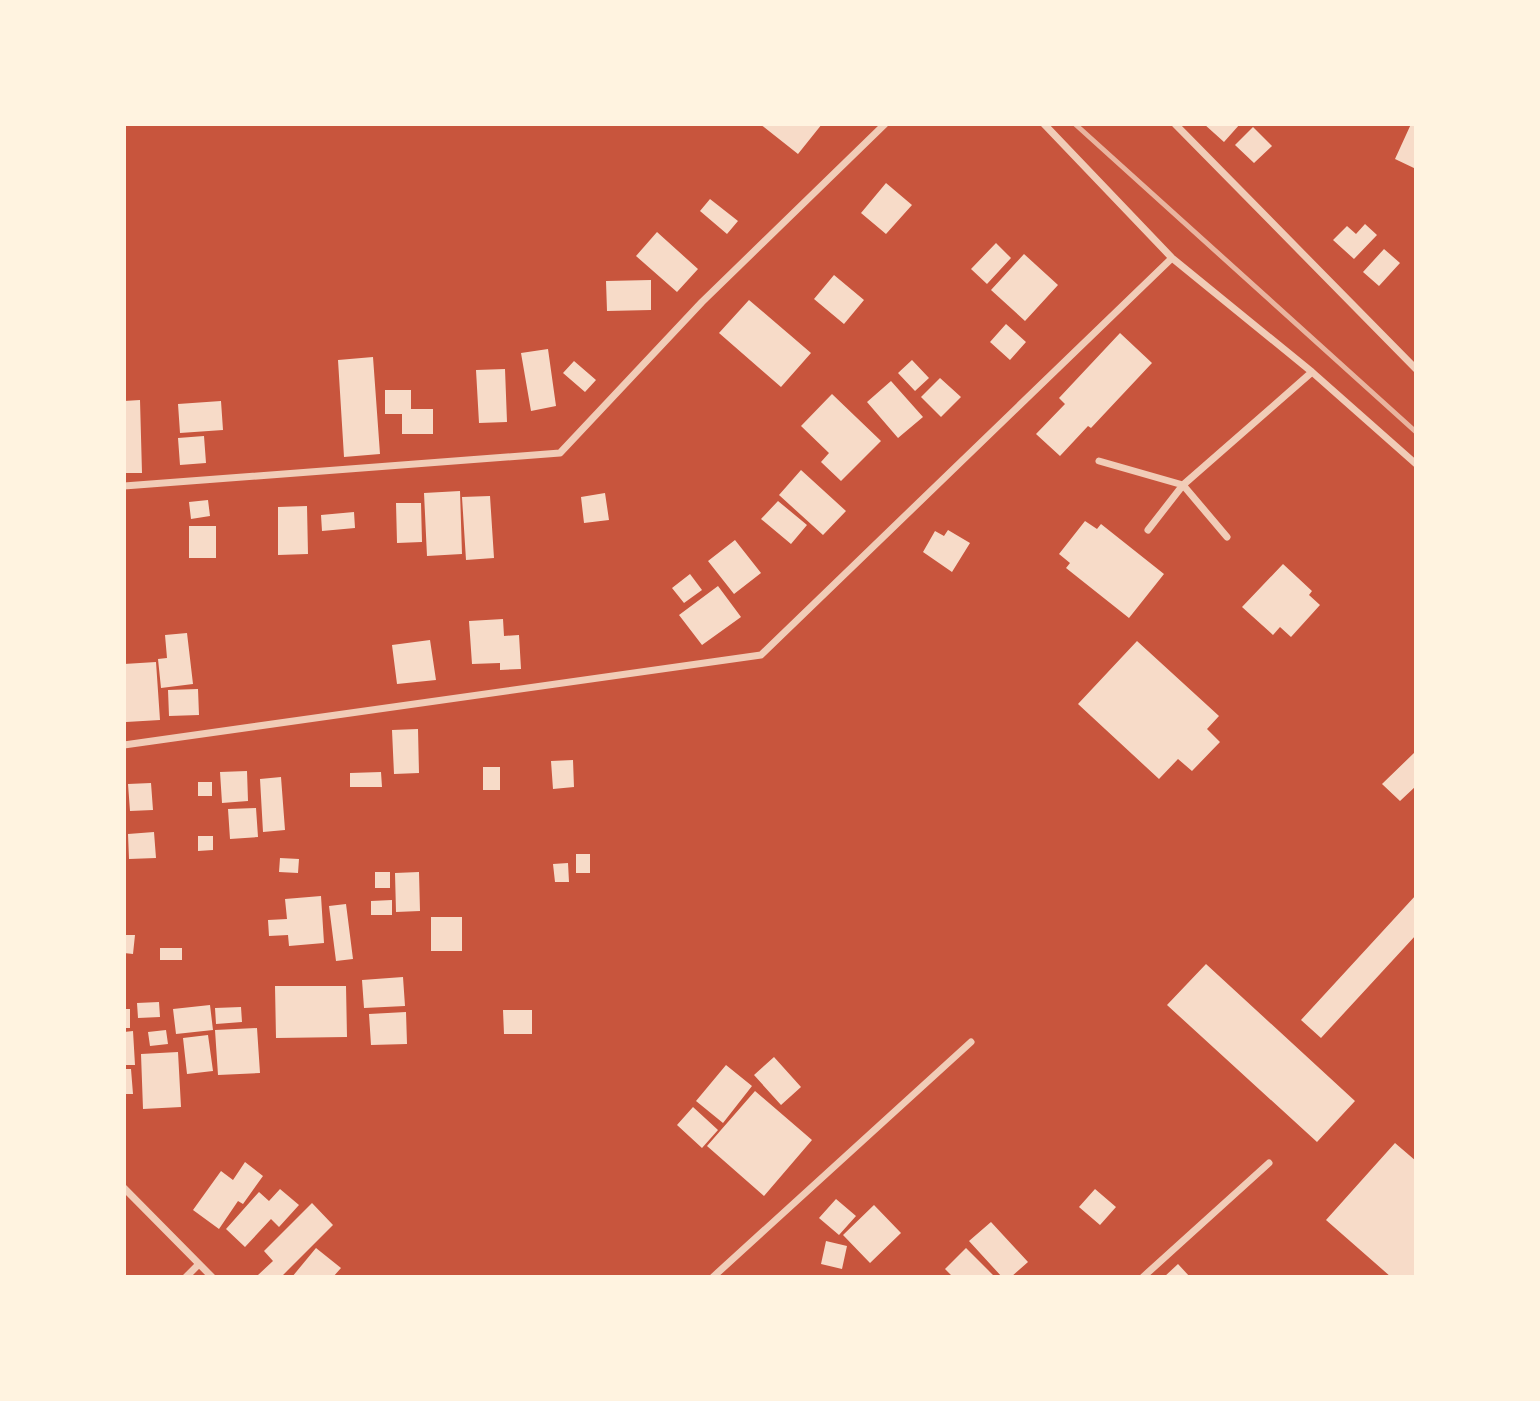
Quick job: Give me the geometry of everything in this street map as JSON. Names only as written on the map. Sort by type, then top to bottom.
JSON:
[{"type":"street","points":[[124,486],[560,453],[702,302],[885,124]]},
{"type":"street","points":[[1044,124],[1172,258],[1312,373],[1416,464]]},
{"type":"street","points":[[1175,124],[1416,369]]},
{"type":"street","points":[[124,745],[761,654],[1172,258]]},
{"type":"street","points":[[1148,530],[1183,485],[1312,373]]},
{"type":"street","points":[[1099,461],[1183,485],[1227,537]]},
{"type":"street","points":[[713,1277],[971,1042]]},
{"type":"street","points":[[1143,1277],[1269,1163]]},
{"type":"street","points":[[124,1188],[212,1277]]},
{"type":"street","points":[[186,1277],[198,1265]]},
{"type":"building","points":[[760,124],[822,124],[798,154]]},
{"type":"building","points":[[1204,124],[1240,124],[1224,142]]},
{"type":"building","points":[[1411,124],[1416,124],[1416,169],[1395,159]]},
{"type":"building","points":[[1253,127],[1272,146],[1254,163],[1235,145]]},
{"type":"building","points":[[886,183],[912,205],[886,234],[861,213]]},
{"type":"building","points":[[710,199],[738,221],[727,234],[700,211]]},
{"type":"building","points":[[1365,224],[1377,235],[1354,259],[1333,240],[1347,226],[1356,234]]},
{"type":"building","points":[[657,232],[698,269],[677,292],[636,256]]},
{"type":"building","points":[[996,243],[1011,258],[987,284],[971,269]]},
{"type":"building","points":[[1384,249],[1400,263],[1379,286],[1363,272]]},
{"type":"building","points":[[1024,254],[1058,285],[1025,321],[991,290]]},
{"type":"building","points":[[834,275],[864,300],[844,324],[814,299]]},
{"type":"building","points":[[651,280],[651,310],[607,311],[606,281]]},
{"type":"building","points":[[749,300],[811,353],[781,387],[719,333]]},
{"type":"building","points":[[1006,324],[1026,342],[1010,360],[990,342]]},
{"type":"building","points":[[1120,333],[1152,363],[1091,428],[1088,426],[1060,456],[1036,434],[1065,404],[1059,398]]},
{"type":"building","points":[[548,349],[556,406],[531,411],[521,353]]},
{"type":"building","points":[[373,357],[380,454],[344,457],[338,360]]},
{"type":"building","points":[[912,360],[929,378],[915,391],[898,373]]},
{"type":"building","points":[[574,361],[596,380],[585,392],[563,373]]},
{"type":"building","points":[[505,369],[507,422],[479,423],[476,370]]},
{"type":"building","points":[[940,378],[961,397],[941,417],[921,397]]},
{"type":"building","points":[[891,381],[923,417],[898,438],[867,402]]},
{"type":"building","points":[[385,390],[411,390],[411,409],[433,409],[433,434],[402,434],[402,414],[385,414]]},
{"type":"building","points":[[832,394],[881,441],[841,481],[821,462],[829,453],[801,426]]},
{"type":"building","points":[[140,400],[142,473],[124,473],[124,401]]},
{"type":"building","points":[[221,401],[223,430],[180,433],[178,404]]},
{"type":"building","points":[[204,436],[206,463],[180,465],[178,438]]},
{"type":"building","points":[[801,470],[846,511],[823,535],[779,495]]},
{"type":"building","points":[[460,491],[462,554],[427,556],[424,493]]},
{"type":"building","points":[[605,493],[609,520],[584,523],[581,497]]},
{"type":"building","points":[[490,496],[494,558],[466,560],[462,497]]},
{"type":"building","points":[[208,500],[210,516],[191,519],[189,502]]},
{"type":"building","points":[[778,501],[807,525],[791,544],[761,519]]},
{"type":"building","points":[[396,503],[421,503],[422,542],[397,543]]},
{"type":"building","points":[[307,506],[308,554],[278,555],[278,507]]},
{"type":"building","points":[[354,512],[355,528],[322,531],[321,515]]},
{"type":"building","points":[[1085,521],[1097,529],[1101,524],[1164,574],[1129,618],[1066,568],[1070,563],[1059,554]]},
{"type":"building","points":[[189,526],[216,526],[216,558],[189,558]]},
{"type":"building","points":[[948,530],[970,543],[952,572],[923,552],[935,531],[944,536]]},
{"type":"building","points":[[735,540],[761,573],[734,594],[708,561]]},
{"type":"building","points":[[1283,564],[1312,591],[1309,595],[1320,605],[1291,637],[1280,627],[1273,635],[1242,607]]},
{"type":"building","points":[[690,574],[702,590],[684,603],[672,588]]},
{"type":"building","points":[[718,586],[741,617],[702,645],[679,615]]},
{"type":"building","points":[[503,619],[504,636],[519,635],[521,669],[500,670],[500,663],[472,664],[469,621]]},
{"type":"building","points":[[187,633],[193,684],[161,688],[158,659],[167,658],[165,635]]},
{"type":"building","points":[[430,640],[436,680],[397,684],[392,645]]},
{"type":"building","points":[[1137,641],[1219,716],[1207,729],[1220,742],[1192,771],[1178,759],[1159,779],[1078,704]]},
{"type":"building","points":[[156,662],[160,720],[126,722],[124,664]]},
{"type":"building","points":[[198,689],[199,715],[169,716],[168,690]]},
{"type":"building","points":[[418,729],[419,773],[394,774],[392,730]]},
{"type":"building","points":[[1414,753],[1416,786],[1400,801],[1382,784]]},
{"type":"building","points":[[573,760],[574,787],[553,789],[551,761]]},
{"type":"building","points":[[483,767],[500,767],[500,790],[483,790]]},
{"type":"building","points":[[247,771],[248,801],[222,803],[220,772]]},
{"type":"building","points":[[381,772],[382,787],[350,787],[350,773]]},
{"type":"building","points":[[281,777],[285,830],[263,832],[260,779]]},
{"type":"building","points":[[198,782],[212,782],[212,796],[198,796]]},
{"type":"building","points":[[151,783],[153,810],[130,811],[128,784]]},
{"type":"building","points":[[256,808],[258,837],[230,839],[228,809]]},
{"type":"building","points":[[154,832],[156,858],[129,859],[128,834]]},
{"type":"building","points":[[198,836],[213,836],[213,850],[198,851]]},
{"type":"building","points":[[576,854],[590,854],[590,873],[576,873]]},
{"type":"building","points":[[280,858],[299,859],[298,873],[279,872]]},
{"type":"building","points":[[568,863],[569,882],[555,882],[553,864]]},
{"type":"building","points":[[375,872],[390,872],[390,888],[375,888]]},
{"type":"building","points":[[419,872],[420,911],[396,912],[395,873]]},
{"type":"building","points":[[1416,895],[1416,935],[1321,1038],[1301,1020]]},
{"type":"building","points":[[321,896],[324,943],[289,946],[288,935],[269,936],[268,920],[287,919],[285,899]]},
{"type":"building","points":[[392,900],[392,915],[371,915],[371,901]]},
{"type":"building","points":[[346,904],[353,959],[336,961],[329,906]]},
{"type":"building","points":[[431,917],[462,917],[462,951],[431,951]]},
{"type":"building","points":[[124,935],[135,935],[133,954],[124,953]]},
{"type":"building","points":[[160,948],[182,948],[182,960],[160,960]]},
{"type":"building","points":[[1206,964],[1355,1101],[1317,1142],[1167,1005]]},
{"type":"building","points":[[403,977],[405,1006],[364,1008],[362,980]]},
{"type":"building","points":[[275,986],[346,986],[347,1037],[276,1038]]},
{"type":"building","points":[[159,1002],[160,1017],[138,1018],[137,1003]]},
{"type":"building","points":[[210,1005],[213,1030],[176,1034],[173,1009]]},
{"type":"building","points":[[241,1007],[242,1022],[216,1024],[215,1008]]},
{"type":"building","points":[[124,1009],[130,1009],[130,1028],[124,1028]]},
{"type":"building","points":[[503,1010],[532,1010],[532,1034],[504,1034]]},
{"type":"building","points":[[406,1012],[407,1044],[371,1045],[369,1014]]},
{"type":"building","points":[[257,1028],[260,1073],[218,1075],[215,1030]]},
{"type":"building","points":[[166,1030],[168,1044],[150,1046],[148,1032]]},
{"type":"building","points":[[133,1031],[135,1065],[124,1065],[124,1032]]},
{"type":"building","points":[[208,1035],[213,1071],[187,1074],[183,1038]]},
{"type":"building","points":[[178,1052],[181,1107],[143,1109],[141,1054]]},
{"type":"building","points":[[774,1057],[801,1087],[781,1105],[754,1075]]},
{"type":"building","points":[[726,1065],[752,1086],[723,1123],[696,1101]]},
{"type":"building","points":[[124,1069],[131,1069],[133,1094],[124,1094]]},
{"type":"building","points":[[755,1091],[812,1140],[764,1196],[707,1146]]},
{"type":"building","points":[[693,1107],[718,1130],[702,1148],[677,1125]]},
{"type":"building","points":[[1395,1143],[1416,1161],[1416,1277],[1391,1277],[1326,1220]]},
{"type":"building","points":[[245,1162],[263,1176],[243,1204],[238,1201],[219,1229],[193,1210],[221,1171],[233,1180]]},
{"type":"building","points":[[280,1189],[299,1205],[279,1227],[271,1219],[245,1247],[226,1229],[259,1192],[269,1201]]},
{"type":"building","points":[[1095,1189],[1116,1207],[1100,1225],[1079,1207]]},
{"type":"building","points":[[836,1199],[856,1216],[839,1235],[819,1218]]},
{"type":"building","points":[[312,1203],[333,1225],[281,1277],[260,1277],[258,1275],[273,1261],[264,1251]]},
{"type":"building","points":[[874,1205],[901,1233],[870,1263],[843,1235]]},
{"type":"building","points":[[991,1222],[1028,1262],[1011,1277],[1002,1277],[969,1241]]},
{"type":"building","points":[[826,1241],[847,1246],[842,1269],[821,1264]]},
{"type":"building","points":[[316,1248],[341,1268],[333,1277],[292,1277]]},
{"type":"building","points":[[966,1248],[995,1277],[953,1277],[945,1269]]},
{"type":"building","points":[[1178,1264],[1190,1277],[1164,1277]]},
{"type":"railway","points":[[1075,124],[1416,432]]}]
